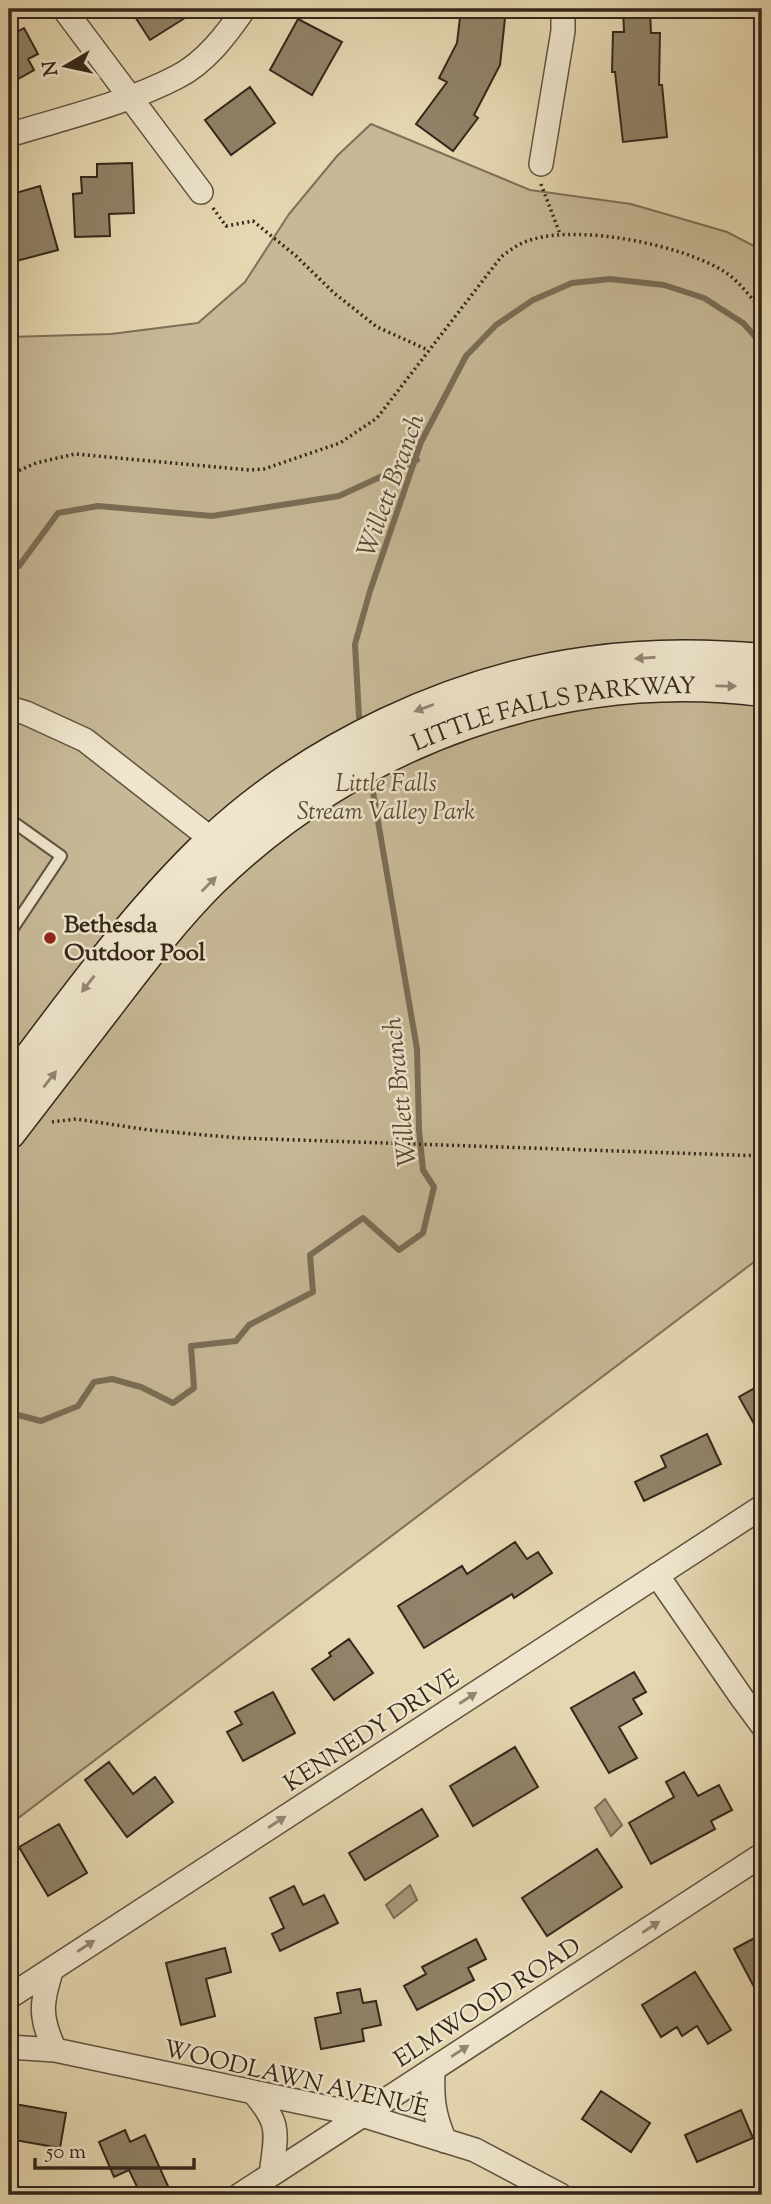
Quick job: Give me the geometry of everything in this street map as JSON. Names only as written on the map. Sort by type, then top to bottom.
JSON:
[{"type":"main road","name":"LITTLE FALLS PARKWAY","points":[[9,1133],[168,929],[210,882],[224,849],[254,806],[296,775],[358,738],[410,713],[517,677],[587,663],[657,657],[762,660]]},
{"type":"main road","name":"LITTLE FALLS PARKWAY","points":[[9,1086],[18,1054],[158,897],[224,849],[276,824],[374,760],[445,729],[502,710],[584,693],[645,687],[734,686],[762,690]]},
{"type":"street","points":[[64,9],[201,192]]},
{"type":"street","points":[[9,135],[130,97],[178,77],[208,53],[230,30],[244,9]]},
{"type":"street","points":[[541,164],[564,31],[563,9]]},
{"type":"street","points":[[9,708],[85,740],[224,849]]},
{"type":"street","name":"KENNEDY DRIVE","points":[[9,1997],[762,1507]]},
{"type":"street","points":[[657,1575],[762,1724]]},
{"type":"street","name":"ELMWOOD ROAD","points":[[240,2195],[762,1855]]},
{"type":"street","points":[[52,1969],[42,2009],[44,2027],[55,2050]]},
{"type":"street","name":"WOODLAWN AVENUE","points":[[9,2047],[55,2050],[362,2115],[475,2150],[560,2195]]},
{"type":"street","points":[[433,2069],[432,2101],[435,2118],[445,2141]]},
{"type":"street","points":[[253,2092],[270,2112],[276,2129],[271,2175]]},
{"type":"lane","points":[[9,819],[61,856],[9,934]]},
{"type":"path","points":[[541,164],[537,170],[559,234]]},
{"type":"path","points":[[201,192],[226,226],[253,221],[377,327],[428,350]]},
{"type":"path","points":[[9,475],[36,463],[75,454],[249,470],[264,469],[340,443],[377,418],[501,257],[517,245],[535,238],[559,234],[643,242],[685,253],[709,262],[729,274],[762,310]]},
{"type":"path","points":[[44,1121],[76,1119],[149,1130],[239,1138],[762,1156]]},
{"type":"green space","name":"Little Falls Stream Valley Park","points":[[371,124],[530,190],[631,204],[727,232],[762,250],[762,1256],[9,1825],[9,337],[111,334],[198,323],[245,282],[289,214],[337,156]]},
{"type":"shaded area","points":[[605,1799],[622,1825],[611,1836],[595,1808]]},
{"type":"shaded area","points":[[410,1885],[417,1900],[394,1918],[386,1905]]},
{"type":"building","points":[[130,9],[199,9],[150,40]]},
{"type":"building","points":[[461,9],[506,9],[500,65],[474,115],[478,118],[453,151],[416,124],[447,82],[439,78],[457,43]]},
{"type":"building","points":[[623,9],[650,9],[651,33],[660,33],[659,85],[662,85],[667,137],[623,142],[615,72],[612,72],[613,32],[624,32]]},
{"type":"building","points":[[298,19],[342,42],[312,95],[270,70]]},
{"type":"building","points":[[24,28],[38,54],[28,59],[34,70],[9,84],[9,36]]},
{"type":"building","points":[[250,87],[275,123],[231,155],[205,120]]},
{"type":"building","points":[[132,163],[134,213],[109,214],[110,236],[75,237],[73,194],[82,193],[81,177],[97,177],[97,164]]},
{"type":"building","points":[[40,186],[58,250],[9,263],[9,195]]},
{"type":"building","points":[[762,1384],[762,1438],[739,1397]]},
{"type":"building","points":[[707,1434],[721,1464],[644,1501],[635,1482],[666,1467],[661,1456]]},
{"type":"building","points":[[515,1542],[527,1559],[538,1552],[552,1573],[514,1598],[512,1594],[424,1648],[398,1606],[462,1566],[467,1574]]},
{"type":"building","points":[[349,1639],[373,1673],[334,1700],[312,1669]]},
{"type":"building","points":[[634,1672],[646,1692],[633,1699],[642,1714],[619,1727],[637,1758],[609,1773],[571,1708]]},
{"type":"building","points":[[273,1692],[295,1733],[243,1761],[227,1732],[242,1724],[235,1712]]},
{"type":"building","points":[[515,1747],[538,1787],[473,1826],[450,1786]]},
{"type":"building","points":[[109,1762],[133,1794],[155,1777],[173,1802],[127,1837],[85,1780]]},
{"type":"building","points":[[684,1772],[698,1796],[719,1785],[732,1810],[711,1821],[715,1829],[651,1864],[629,1823],[674,1797],[666,1782]]},
{"type":"building","points":[[422,1809],[438,1836],[365,1880],[349,1853]]},
{"type":"building","points":[[59,1824],[87,1873],[48,1896],[19,1847]]},
{"type":"building","points":[[597,1849],[622,1887],[547,1936],[522,1898]]},
{"type":"building","points":[[294,1886],[303,1905],[324,1895],[338,1923],[280,1951],[272,1934],[284,1928],[270,1898]]},
{"type":"building","points":[[762,1934],[762,2002],[734,1949]]},
{"type":"building","points":[[476,1939],[486,1959],[468,1968],[474,1980],[417,2010],[404,1986],[426,1974],[422,1967]]},
{"type":"building","points":[[225,1948],[231,1972],[206,1979],[215,2016],[181,2025],[166,1963]]},
{"type":"building","points":[[695,1972],[731,2030],[708,2044],[697,2026],[682,2036],[677,2027],[661,2037],[642,2005]]},
{"type":"building","points":[[360,1989],[363,2003],[376,2001],[381,2025],[362,2029],[364,2041],[321,2049],[315,2018],[341,2013],[337,1993]]},
{"type":"building","points":[[601,2091],[650,2123],[631,2152],[582,2119]]},
{"type":"building","points":[[9,2103],[66,2113],[60,2148],[9,2139]]},
{"type":"building","points":[[741,2110],[753,2138],[697,2162],[685,2135]]},
{"type":"building","points":[[125,2130],[130,2142],[145,2135],[172,2195],[141,2195],[129,2170],[114,2177],[99,2142]]},
{"type":"waterway","name":"Willett Branch","points":[[359,717],[355,644],[370,591],[421,442],[466,356],[496,325],[533,300],[572,283],[610,279],[664,285],[704,298],[743,323],[762,344]]},
{"type":"waterway","points":[[9,569],[19,566],[58,513],[98,506],[212,516],[339,496],[417,460]]},
{"type":"waterway","name":"Willett Branch","points":[[9,1422],[14,1414],[41,1421],[78,1406],[94,1382],[112,1379],[141,1387],[173,1403],[194,1388],[191,1346],[236,1341],[249,1325],[313,1292],[310,1255],[363,1218],[399,1250],[423,1233],[434,1187],[423,1170],[417,1049],[373,792]]},
{"type":"place","name":"Bethesda Outdoor Pool","points":[[50,938]]}]
